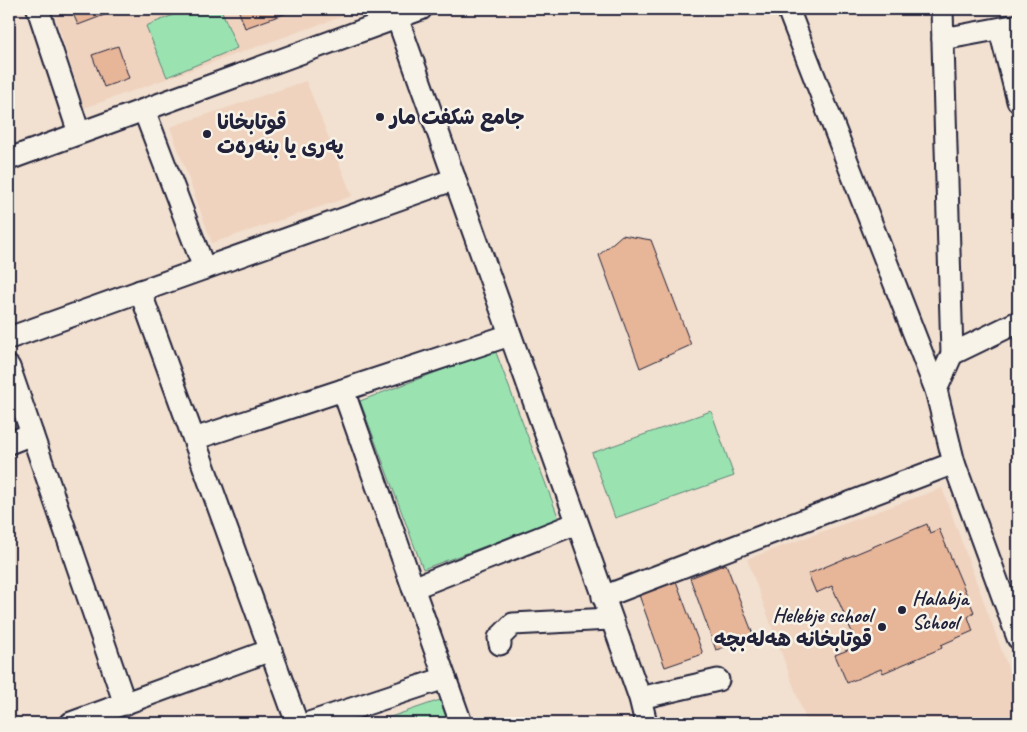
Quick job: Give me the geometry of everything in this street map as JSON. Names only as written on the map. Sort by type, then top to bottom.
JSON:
[{"type":"street","points":[[38,9],[79,133]]},
{"type":"street","points":[[9,158],[144,110],[396,13],[421,9]]},
{"type":"street","points":[[788,9],[936,390],[954,463],[1015,612],[1018,638]]},
{"type":"street","points":[[936,390],[952,354],[942,9]]},
{"type":"street","points":[[396,13],[640,698],[646,723]]},
{"type":"street","points":[[943,39],[1009,27],[1018,101]]},
{"type":"street","points":[[144,110],[204,268]]},
{"type":"street","points":[[9,338],[455,179]]},
{"type":"street","points":[[140,291],[297,723]]},
{"type":"street","points":[[952,354],[1018,322]]},
{"type":"street","points":[[194,439],[510,334]]},
{"type":"street","points":[[9,367],[125,704]]},
{"type":"street","points":[[343,390],[461,723]]},
{"type":"street","points":[[9,443],[32,434]]},
{"type":"street","points":[[603,597],[954,463]]},
{"type":"street","points":[[413,588],[577,523]]},
{"type":"street","points":[[500,644],[499,638],[513,624],[610,618]]},
{"type":"street","points":[[71,723],[271,650]]},
{"type":"street","points":[[309,723],[445,678]]},
{"type":"street","points":[[640,698],[718,680]]},
{"type":"shaded area","points":[[53,9],[363,9],[84,108]]},
{"type":"shaded area","points":[[306,81],[352,196],[212,243],[170,127]]},
{"type":"shaded area","name":"Helebje school قوتابخانە هەلەبچە","points":[[942,488],[1018,695],[1018,714],[991,723],[807,723],[747,559]]},
{"type":"green space","points":[[188,9],[221,9],[237,48],[167,77],[146,26]]},
{"type":"green space","points":[[495,350],[559,519],[423,569],[360,401]]},
{"type":"green space","points":[[711,411],[734,476],[615,518],[592,453]]},
{"type":"green space","points":[[440,700],[448,723],[373,723]]},
{"type":"building","points":[[71,9],[105,9],[107,14],[78,25]]},
{"type":"building","points":[[238,9],[298,9],[245,28]]},
{"type":"building","points":[[118,46],[129,78],[104,87],[92,55]]},
{"type":"building","points":[[622,235],[651,240],[691,345],[640,368],[599,255]]},
{"type":"building","points":[[927,524],[930,533],[939,529],[974,612],[968,617],[973,631],[941,645],[942,648],[883,673],[881,669],[847,683],[835,655],[858,646],[832,586],[816,593],[808,574]]},
{"type":"building","points":[[726,564],[754,637],[716,650],[690,578]]},
{"type":"building","points":[[676,581],[703,654],[665,667],[639,595]]},
{"type":"place","name":"جامع شكفت مار","points":[[380,117]]},
{"type":"place","name":"قوتابخانا پەری یا بنەرەت","points":[[207,134]]},
{"type":"place","name":"Halabja School","points":[[902,610]]},
{"type":"place","name":"Helebje school قوتابخانە هەلەبچە","points":[[882,627]]}]
